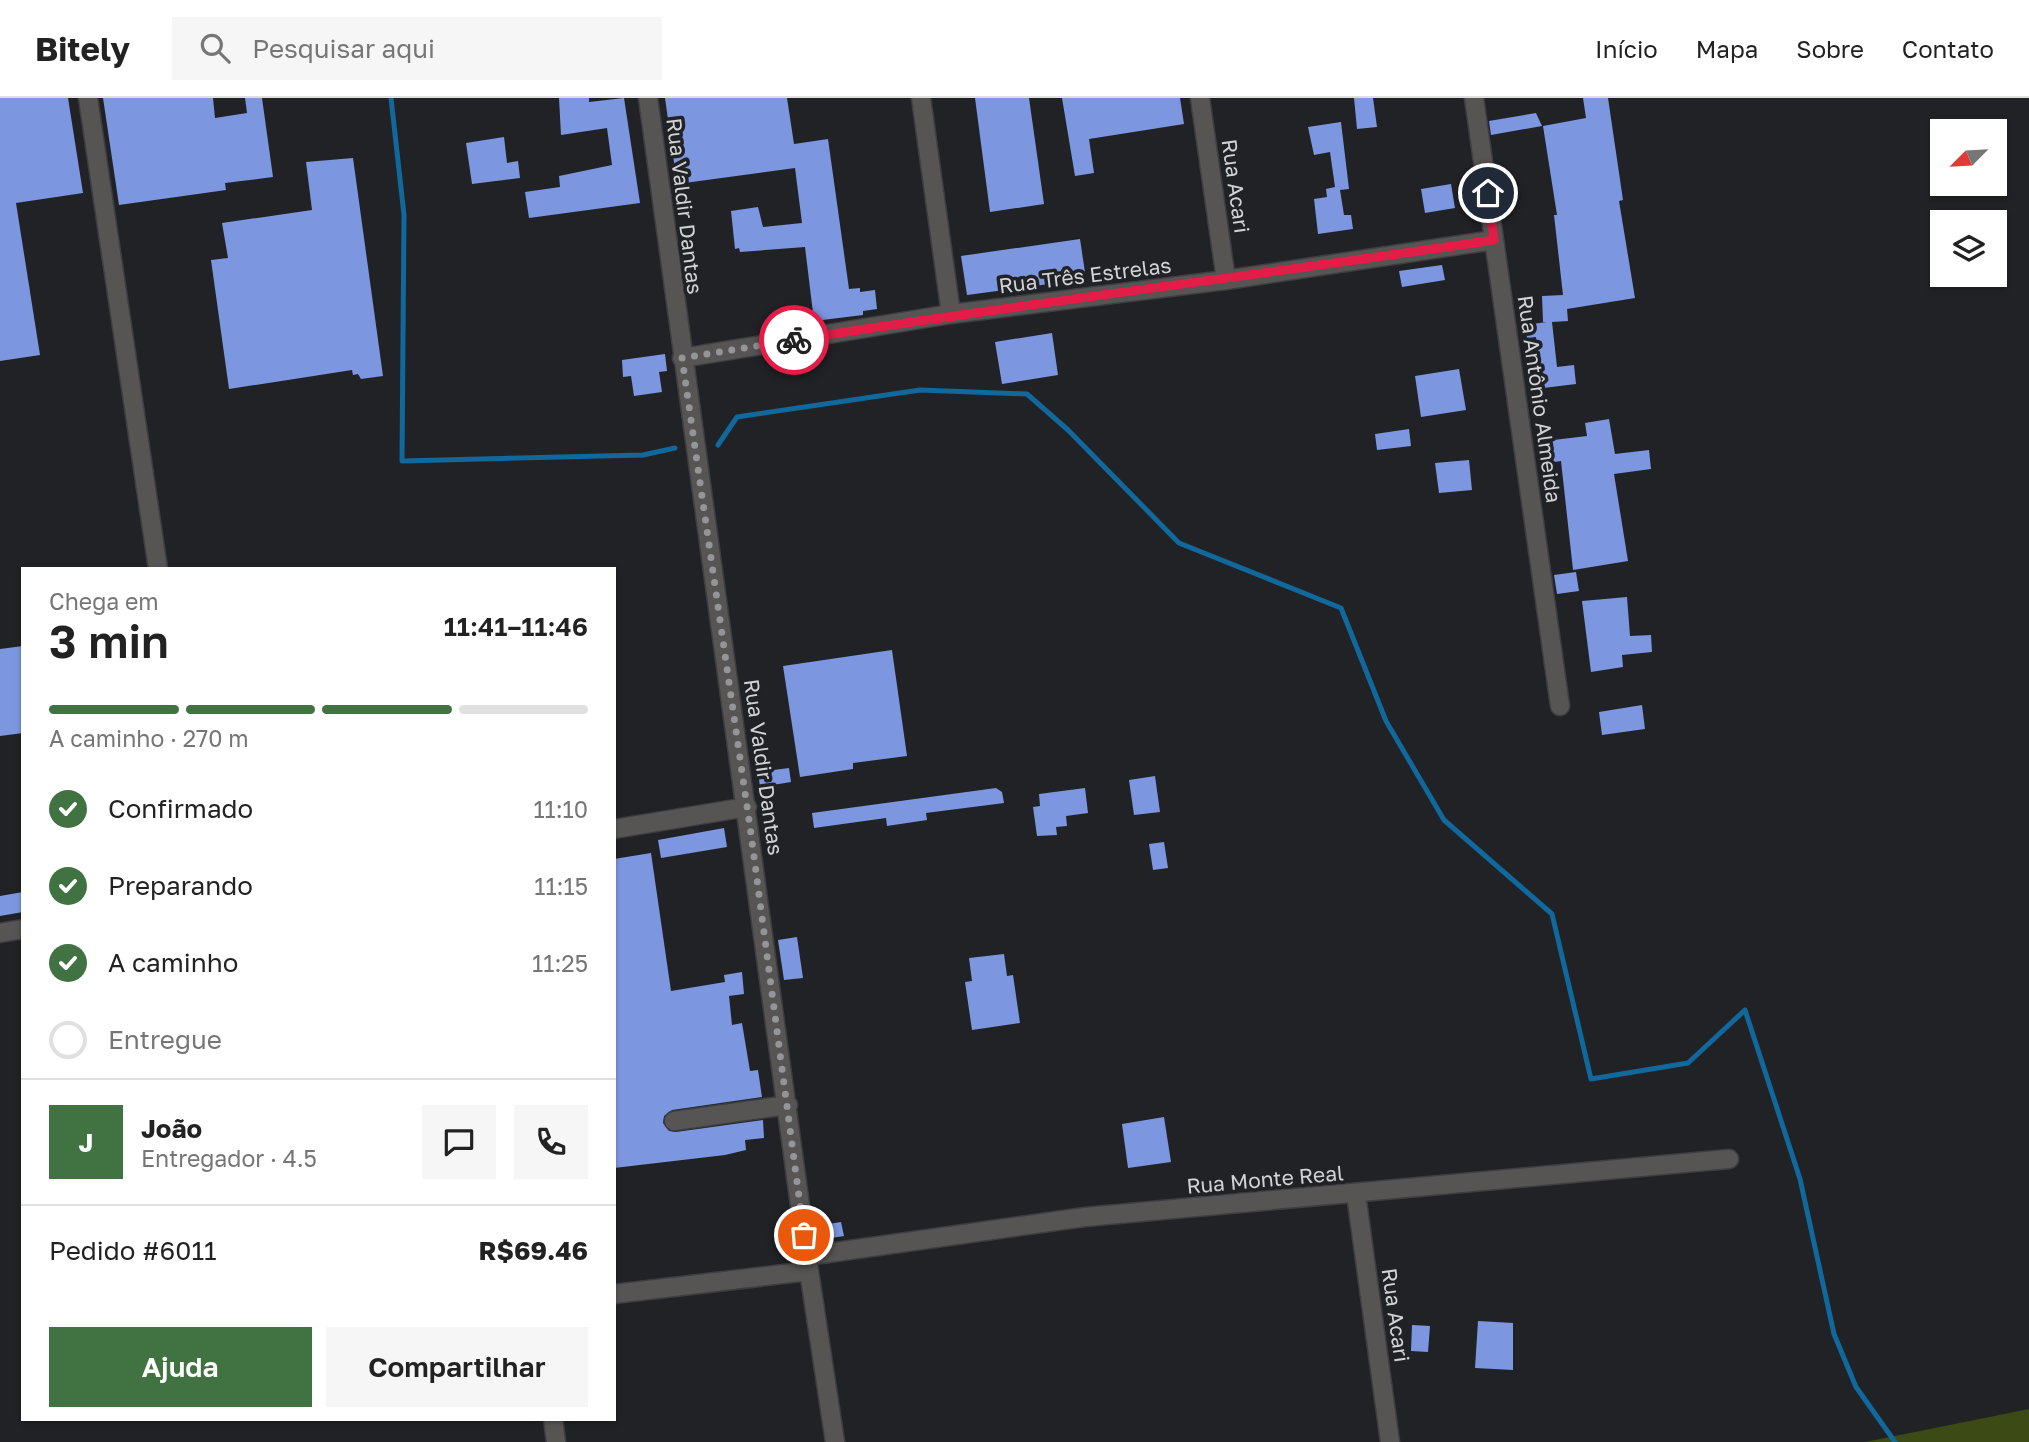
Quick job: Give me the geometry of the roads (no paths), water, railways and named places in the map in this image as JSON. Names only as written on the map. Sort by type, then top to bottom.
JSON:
[{"type":"street","points":[[88,98],[158,567]]},
{"type":"street","name":"Rua Valdir Dantas","points":[[648,98],[808,1264],[835,1442]]},
{"type":"street","points":[[922,98],[951,314]]},
{"type":"street","name":"Rua Acari","points":[[1200,98],[1226,280]]},
{"type":"street","name":"Rua Antônio Almeida","points":[[1474,98],[1560,706]]},
{"type":"street","name":"Rua Três Estrelas","points":[[682,358],[951,314],[1226,280],[1494,240]]},
{"type":"street","points":[[616,829],[747,807]]},
{"type":"street","points":[[0,933],[21,929]]},
{"type":"street","points":[[674,1121],[788,1105]]},
{"type":"street","name":"Rua Monte Real","points":[[616,1294],[1086,1217],[1729,1159]]},
{"type":"street","name":"Rua Acari","points":[[1356,1194],[1390,1442]]},
{"type":"street","points":[[553,1421],[556,1442]]},
{"type":"waterway","points":[[391,98],[404,215],[402,461],[643,455],[675,448]]},
{"type":"waterway","points":[[718,445],[737,417],[920,390],[1027,394],[1068,430],[1179,543],[1341,608],[1386,721],[1444,820],[1552,914],[1591,1079],[1688,1063],[1745,1010],[1800,1179],[1834,1334],[1856,1387],[1895,1442]]}]
